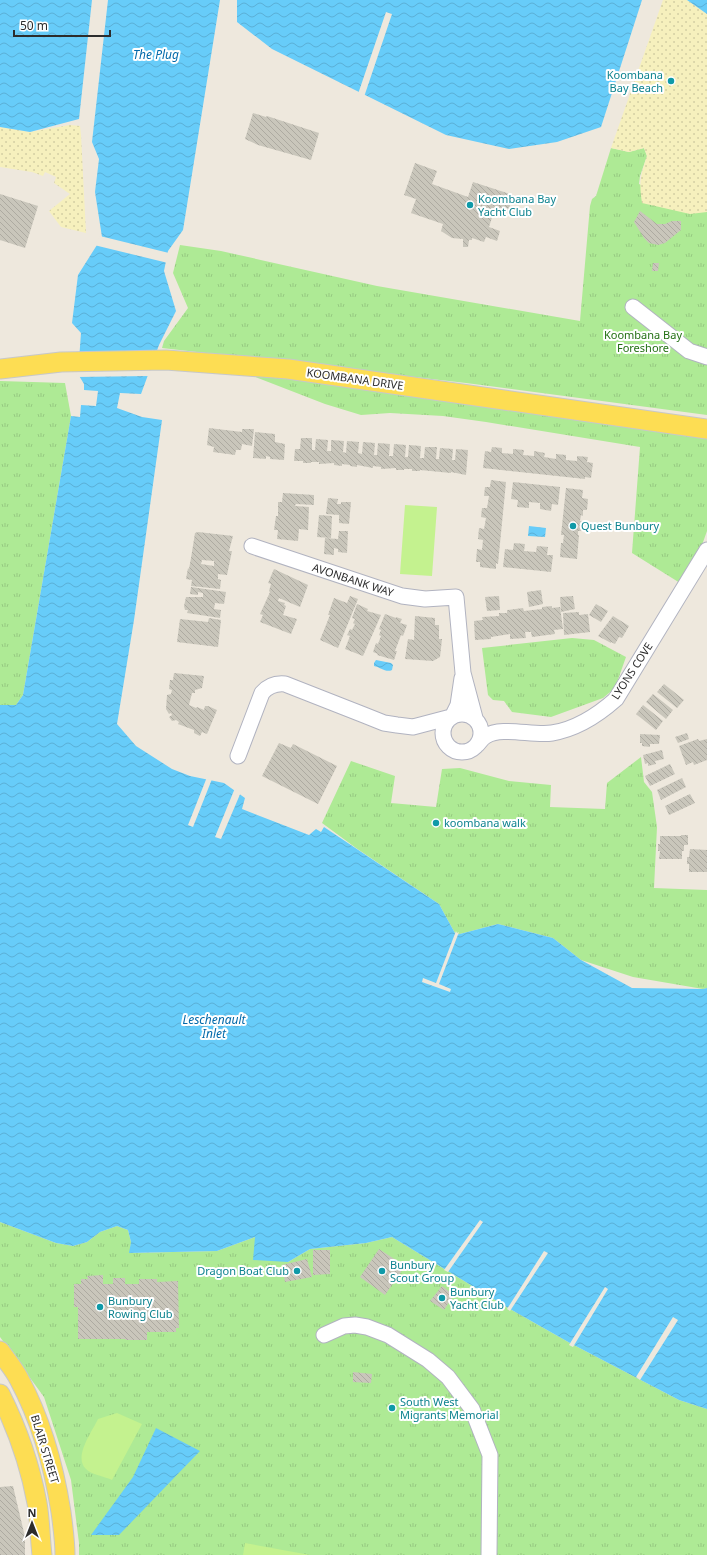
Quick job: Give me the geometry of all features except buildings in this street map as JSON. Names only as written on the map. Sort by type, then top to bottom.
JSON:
[{"type":"main road","name":"KOOMBANA DRIVE","points":[[0,369],[61,362],[166,360],[288,369],[707,429]]},
{"type":"main road","name":"BLAIR STREET","points":[[0,1351],[19,1378],[30,1402],[51,1459],[57,1486],[65,1544],[65,1555]]},
{"type":"main road","name":"BLAIR STREET","points":[[0,1394],[11,1416],[26,1460],[37,1504],[42,1555]]},
{"type":"street","points":[[633,307],[684,347],[707,357]]},
{"type":"street","name":"AVONBANK WAY","points":[[252,546],[402,596],[425,598],[456,597],[463,673]]},
{"type":"street","name":"LYONS COVE","points":[[477,745],[485,736],[498,732],[542,734],[564,730],[588,720],[602,711],[616,699],[707,550]]},
{"type":"street","points":[[463,673],[475,718],[481,729],[480,740],[477,745],[467,752],[460,752],[449,747],[445,742],[442,731],[443,726],[452,716],[458,705],[463,673]]},
{"type":"street","points":[[238,756],[262,693],[270,686],[280,683],[292,686],[384,723],[413,727],[445,742]]},
{"type":"street","points":[[413,727],[461,713],[475,718]]},
{"type":"street","name":"LYONS COVE","points":[[475,718],[500,724],[516,732]]},
{"type":"street","points":[[324,1335],[344,1326],[355,1325],[367,1327],[388,1335],[428,1360],[448,1378],[472,1410],[490,1455],[489,1555]]},
{"type":"green space","name":"Koombana Bay Foreshore","points":[[611,148],[629,152],[644,148],[647,156],[640,176],[639,184],[701,212],[707,212],[707,415],[466,383],[162,348],[164,341],[188,308],[173,273],[180,245],[221,251],[377,286],[580,321],[590,206],[592,199],[596,196]]},
{"type":"green space","points":[[240,371],[707,438],[707,531],[702,545],[680,583],[632,553],[640,447],[443,416],[390,413],[361,415],[325,404]]},
{"type":"green space","points":[[0,381],[65,383],[71,416],[23,695],[16,705],[0,705]]},
{"type":"green space","points":[[405,505],[437,507],[432,576],[400,574]]},
{"type":"green space","points":[[572,638],[594,640],[626,657],[615,688],[603,698],[551,717],[512,712],[504,701],[493,700],[488,695],[482,648]]},
{"type":"green space","points":[[641,757],[644,782],[652,792],[657,827],[654,888],[707,890],[707,988],[703,989],[633,977],[581,960],[553,938],[498,924],[456,935],[439,904],[356,848],[322,823],[351,761],[395,776],[391,803],[436,807],[442,769],[460,768],[509,781],[551,785],[550,807],[605,809],[607,783]]},
{"type":"green space","points":[[0,1222],[56,1243],[73,1246],[87,1242],[100,1232],[117,1226],[128,1230],[131,1242],[130,1253],[217,1251],[255,1237],[288,1262],[310,1249],[366,1243],[392,1237],[510,1309],[570,1343],[679,1400],[707,1409],[707,1555],[79,1555],[79,1543],[71,1480],[44,1397],[0,1337]]},
{"type":"green space","points":[[117,1413],[142,1424],[112,1480],[88,1471],[83,1464],[82,1458],[85,1444],[98,1419]]},
{"type":"green space","points":[[245,1543],[310,1555],[243,1555]]},
{"type":"sand","name":"Koombana Bay Beach","points":[[663,0],[687,0],[707,14],[707,212],[690,214],[642,203],[641,180],[647,156],[644,148],[629,152],[611,148]]},
{"type":"sand","points":[[70,125],[80,126],[86,233],[61,227],[49,211],[70,194],[54,183],[56,177],[45,172],[43,176],[32,172],[0,167],[0,127],[30,132]]},
{"type":"water","points":[[0,0],[92,0],[79,119],[30,132],[0,127]]},
{"type":"water","name":"Leschenault Inlet","points":[[108,0],[220,0],[183,230],[168,251],[164,271],[176,311],[159,345],[141,394],[120,393],[117,408],[142,417],[162,420],[134,620],[117,724],[136,746],[172,769],[190,776],[224,783],[245,798],[242,809],[309,835],[316,829],[321,832],[324,827],[439,904],[456,935],[498,924],[553,938],[581,960],[632,988],[707,988],[707,1409],[679,1400],[570,1343],[510,1309],[392,1237],[366,1243],[310,1249],[288,1262],[253,1260],[255,1237],[217,1251],[129,1253],[131,1242],[128,1230],[117,1226],[100,1232],[87,1242],[73,1246],[56,1243],[0,1222],[0,705],[16,705],[23,695],[71,416],[80,417],[81,405],[96,406],[98,391],[84,390],[84,384],[78,374],[81,333],[72,323],[78,275],[102,237],[95,192],[99,159],[92,142]]},
{"type":"water","points":[[237,0],[642,0],[601,127],[557,142],[509,149],[446,135],[272,49],[237,22]]},
{"type":"water","points":[[687,0],[707,0],[707,14]]},
{"type":"water","points":[[529,526],[546,528],[545,537],[528,536]]},
{"type":"water","points":[[376,660],[391,663],[393,665],[392,670],[385,670],[374,666]]},
{"type":"water","points":[[156,1428],[200,1451],[119,1535],[91,1535],[133,1477]]},
{"type":"pier","points":[[386,12],[392,14],[364,97],[358,94]]},
{"type":"pier","points":[[100,236],[169,253],[168,263],[94,245]]},
{"type":"pier","points":[[158,353],[150,376],[77,377],[76,374],[77,354]]},
{"type":"pier","points":[[207,777],[212,779],[193,827],[188,825]]},
{"type":"pier","points":[[235,788],[241,792],[221,839],[215,837]]},
{"type":"pier","points":[[456,931],[457,933],[459,932],[439,984],[451,989],[450,992],[422,982],[423,978],[436,983]]},
{"type":"pier","points":[[480,1220],[483,1222],[448,1272],[444,1270]]},
{"type":"pier","points":[[544,1251],[548,1253],[510,1311],[507,1309]]},
{"type":"pier","points":[[605,1287],[608,1289],[573,1347],[569,1345]]},
{"type":"pier","points":[[673,1317],[678,1320],[640,1380],[636,1377]]},
{"type":"place","name":"Koombana Bay Beach","points":[[671,81]]},
{"type":"place","name":"Koombana Bay Yacht Club","points":[[470,205]]},
{"type":"place","name":"Quest Bunbury","points":[[573,526]]},
{"type":"place","name":"koombana walk","points":[[436,823]]},
{"type":"place","name":"Dragon Boat Club","points":[[297,1271]]},
{"type":"place","name":"Bunbury Scout Group","points":[[382,1271]]},
{"type":"place","name":"Bunbury Yacht Club","points":[[442,1298]]},
{"type":"place","name":"Bunbury Rowing Club","points":[[100,1307]]},
{"type":"place","name":"South West Migrants Memorial","points":[[392,1408]]},
{"type":"water label","name":"The Plug","points":[[156,55]]}]
